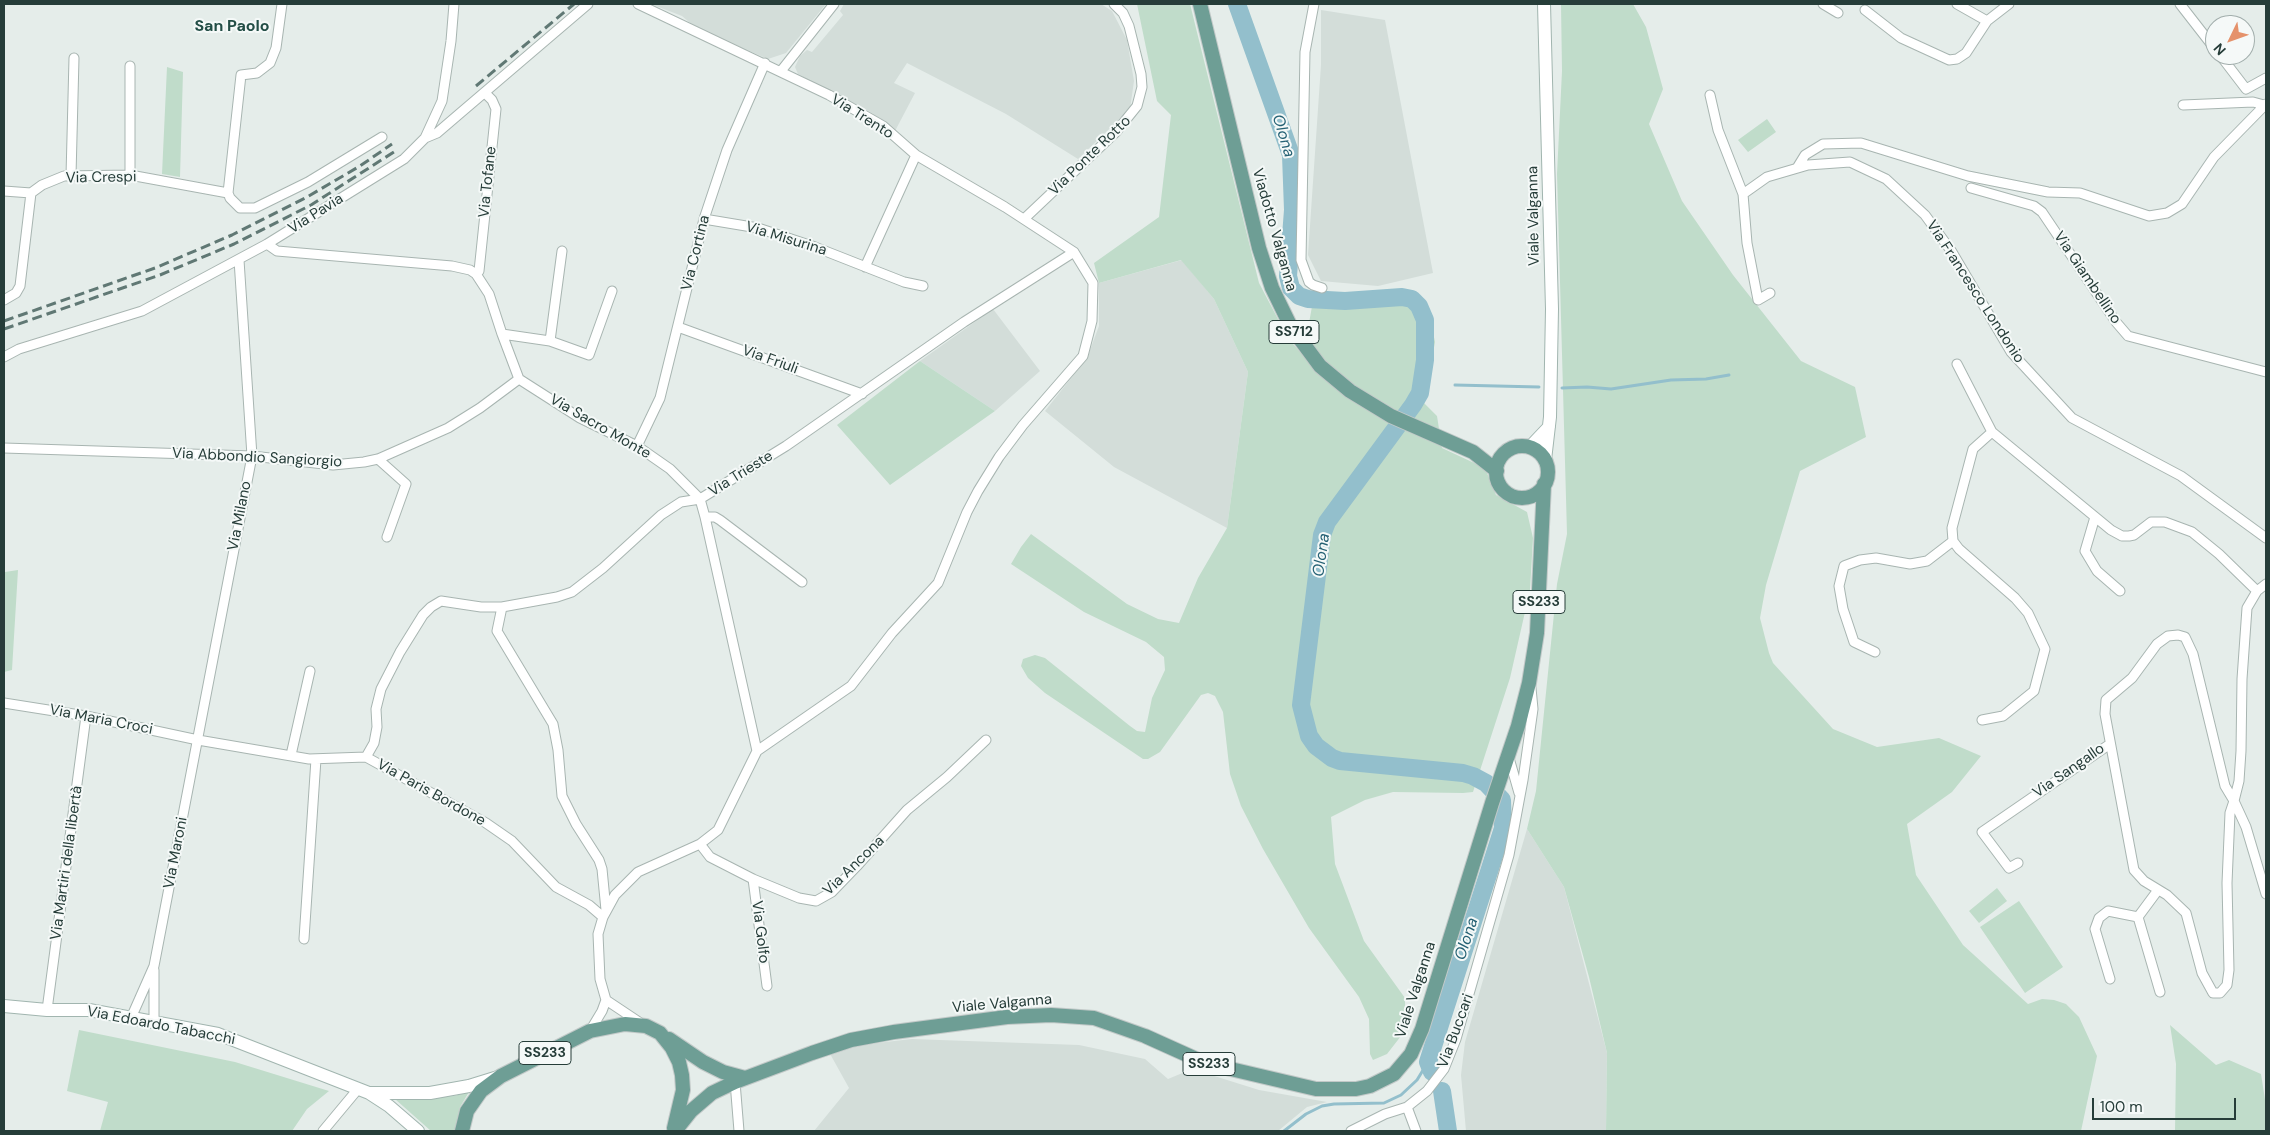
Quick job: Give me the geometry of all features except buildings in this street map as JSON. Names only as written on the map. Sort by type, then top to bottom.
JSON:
[{"type":"main road","name":"Viadotto Valganna","points":[[1200,4],[1250,217],[1267,274],[1284,316],[1299,340],[1327,373],[1362,399],[1406,424],[1473,452]]},
{"type":"main road","points":[[1530,447],[1545,460],[1548,470],[1544,484],[1537,493],[1526,497],[1515,496],[1505,491],[1499,482],[1498,462],[1504,454],[1513,448],[1530,447]]},
{"type":"main road","name":"SS712","points":[[1473,452],[1504,454]]},
{"type":"main road","name":"SS712","points":[[1473,452],[1497,472]]},
{"type":"main road","name":"Viale Valganna","points":[[674,1131],[691,1111],[712,1093],[740,1080],[852,1040],[894,1032],[1007,1017],[1051,1015],[1094,1018],[1145,1036],[1206,1063],[1267,1079],[1316,1089],[1356,1089],[1370,1086],[1394,1074],[1404,1065],[1416,1042],[1509,755],[1529,683],[1537,633],[1544,520],[1544,484]]},
{"type":"main road","points":[[1526,497],[1534,504],[1544,520]]},
{"type":"main road","name":"SS233","points":[[462,1131],[467,1111],[481,1091],[501,1076],[590,1031],[616,1025],[646,1026],[660,1033],[703,1062],[740,1080]]},
{"type":"main road","points":[[660,1033],[672,1048],[682,1075],[683,1090],[674,1131]]},
{"type":"street","points":[[282,4],[276,48],[270,62],[256,72],[241,75],[228,193],[230,198],[240,208],[255,208],[308,182],[382,137]]},
{"type":"street","points":[[425,138],[442,101],[451,41],[454,4]]},
{"type":"street","name":"Via Pavia","points":[[4,357],[19,349],[142,311],[267,244],[404,159],[425,138],[437,133],[588,4]]},
{"type":"street","name":"Via Trento","points":[[638,4],[829,95],[882,126],[916,155],[1024,219],[1074,252]]},
{"type":"street","points":[[781,72],[834,4]]},
{"type":"street","name":"Via Ponte Rotto","points":[[1024,219],[1116,132],[1135,111],[1141,93],[1142,81],[1129,26],[1123,13],[1114,4]]},
{"type":"street","points":[[1314,4],[1305,52],[1301,260],[1309,282],[1312,286],[1322,288]]},
{"type":"street","name":"Viale Valganna","points":[[1544,4],[1552,256],[1549,427],[1545,460]]},
{"type":"street","points":[[1823,4],[1838,13]]},
{"type":"street","points":[[1957,4],[1987,21]]},
{"type":"street","points":[[1865,10],[1901,38],[1949,60],[1957,59],[1966,53],[1987,21],[2009,4]]},
{"type":"street","points":[[2180,4],[2205,36]]},
{"type":"street","points":[[71,176],[74,58]]},
{"type":"street","name":"Via Cortina","points":[[637,446],[660,398],[705,215],[727,150],[765,63]]},
{"type":"street","points":[[2228,65],[2246,88],[2266,78]]},
{"type":"street","points":[[130,66],[130,175]]},
{"type":"street","name":"Via Tofane","points":[[476,274],[479,271],[496,109],[485,93]]},
{"type":"street","points":[[1710,95],[1718,130],[1743,194],[1747,243],[1758,300],[1770,293]]},
{"type":"street","points":[[2183,105],[2253,102],[2265,105]]},
{"type":"street","points":[[1797,168],[1805,155],[1823,144],[1861,143],[1968,176],[2048,192],[2080,193],[2149,216],[2167,213],[2182,204],[2214,157],[2265,105]]},
{"type":"street","points":[[865,267],[916,155]]},
{"type":"street","name":"Via Francesco Londonio","points":[[1743,194],[1767,177],[1808,165],[1850,162],[1886,179],[1925,215],[1952,252],[2011,352],[2072,418],[2181,476],[2266,538]]},
{"type":"street","name":"Via Crespi","points":[[31,193],[64,176],[130,175],[228,193]]},
{"type":"street","name":"Via Giambellino","points":[[1971,188],[2034,206],[2042,212],[2116,322],[2128,336],[2266,372]]},
{"type":"street","points":[[4,191],[31,193],[20,286],[16,293],[4,300]]},
{"type":"street","name":"Via Misurina","points":[[705,215],[758,228],[904,282],[923,286]]},
{"type":"street","points":[[267,244],[277,251],[452,266],[470,270],[476,274],[490,294],[502,334],[519,379]]},
{"type":"street","points":[[550,341],[562,251]]},
{"type":"street","points":[[590,1031],[606,1000],[600,978],[598,934],[605,914],[615,896],[638,872],[700,844],[718,830],[757,752],[851,686],[892,633],[938,583],[967,512],[999,457],[1023,425],[1083,356],[1092,321],[1093,283],[1074,252]]},
{"type":"street","name":"Via Trieste","points":[[366,757],[374,743],[377,727],[376,708],[381,689],[400,652],[423,615],[431,606],[441,601],[480,607],[502,607],[557,597],[572,592],[603,568],[661,515],[681,502],[700,500],[786,446],[964,322],[1074,252]]},
{"type":"street","name":"Via Milano","points":[[198,740],[252,456],[239,260]]},
{"type":"street","points":[[502,334],[550,341],[589,355],[612,290]]},
{"type":"street","name":"Via Friuli","points":[[678,327],[862,394]]},
{"type":"street","points":[[1957,364],[1992,432],[2095,517],[2122,536],[2134,535],[2151,522],[2165,522],[2192,532],[2219,554],[2257,591]]},
{"type":"street","name":"Via Sacro Monte","points":[[519,379],[580,418],[637,446],[670,469],[700,500],[757,752]]},
{"type":"street","name":"Via Abbondio Sangiorgio","points":[[4,448],[252,456],[333,465],[378,459],[448,428],[480,408],[519,379]]},
{"type":"street","points":[[1530,447],[1549,427]]},
{"type":"street","points":[[1982,720],[2003,716],[2034,691],[2045,649],[2028,613],[1959,549],[1953,541],[1952,528],[1973,450],[1992,432]]},
{"type":"street","points":[[378,459],[406,484],[387,537]]},
{"type":"street","points":[[705,517],[715,517],[720,520],[802,582]]},
{"type":"street","points":[[2095,517],[2085,551],[2097,571],[2120,592]]},
{"type":"street","points":[[1875,652],[1854,642],[1843,609],[1839,586],[1844,566],[1860,560],[1876,558],[1910,564],[1927,561],[1953,541]]},
{"type":"street","points":[[2110,744],[2134,870],[2144,881],[2167,895],[2186,913],[2202,974],[2212,993],[2220,993],[2227,984],[2229,970],[2227,883],[2230,813],[2234,801],[2240,761],[2242,680],[2247,608],[2257,591],[2266,584]]},
{"type":"street","points":[[502,607],[497,630],[553,724],[558,750],[562,796],[576,824],[599,860],[602,869],[605,914]]},
{"type":"street","name":"Via Sangallo","points":[[2018,863],[2009,868],[1982,832],[2110,744],[2105,714],[2106,700],[2132,678],[2157,644],[2168,636],[2178,635],[2185,637],[2193,654],[2225,786],[2234,801]]},
{"type":"street","points":[[291,755],[310,671]]},
{"type":"street","name":"Via Buccari","points":[[1351,1131],[1385,1114],[1407,1106],[1436,1082],[1444,1069],[1456,1039],[1509,855],[1533,709],[1529,683]]},
{"type":"street","name":"Via Maria Croci","points":[[4,703],[86,716],[198,740]]},
{"type":"street","name":"Via Martiri della libertà","points":[[47,1010],[86,716]]},
{"type":"street","name":"Via Paris Bordone","points":[[198,740],[316,759],[366,757],[463,809],[512,841],[556,887],[605,914]]},
{"type":"street","name":"Via Maroni","points":[[154,1023],[154,966],[198,740]]},
{"type":"street","name":"Via Ancona","points":[[700,844],[710,857],[753,879],[799,898],[816,901],[832,892],[907,810],[948,777],[986,740]]},
{"type":"street","name":"Via Buccari","points":[[1509,755],[1520,795]]},
{"type":"street","points":[[304,938],[316,759]]},
{"type":"street","points":[[2234,801],[2246,827],[2266,894]]},
{"type":"street","name":"Via Golfo","points":[[753,879],[767,986]]},
{"type":"street","points":[[2138,917],[2158,890]]},
{"type":"street","points":[[2110,979],[2095,929],[2099,918],[2108,911],[2138,917]]},
{"type":"street","points":[[2138,917],[2160,992]]},
{"type":"street","name":"Via Maroni","points":[[131,1018],[154,966]]},
{"type":"street","points":[[606,1000],[629,1017],[646,1026]]},
{"type":"street","name":"Via Edoardo Tabacchi","points":[[4,1006],[47,1010],[89,1010],[218,1034],[364,1091],[389,1106],[418,1131]]},
{"type":"street","name":"Via Edoardo Tabacchi","points":[[364,1091],[430,1093],[469,1086],[501,1076]]},
{"type":"street","points":[[739,1131],[740,1080]]},
{"type":"street","points":[[324,1131],[364,1091]]},
{"type":"street","points":[[1407,1106],[1416,1131]]},
{"type":"shaded area","points":[[651,4],[826,4],[786,53],[768,59],[696,28],[682,16]]},
{"type":"shaded area","points":[[844,4],[1101,4],[1112,11],[1127,40],[1134,81],[1130,109],[1078,159],[1006,114],[907,63],[894,83],[915,93],[895,131],[886,122],[865,109],[798,74],[795,67],[800,56],[807,50],[812,52],[843,15],[840,11]]},
{"type":"shaded area","points":[[1321,10],[1385,20],[1433,273],[1378,286],[1321,281],[1308,255],[1321,65]]},
{"type":"shaded area","points":[[1182,260],[1214,299],[1248,372],[1227,528],[1114,467],[1045,411],[1087,358],[1099,326],[1099,283]]},
{"type":"shaded area","points":[[993,309],[1040,371],[995,411],[920,361]]},
{"type":"shaded area","points":[[1527,829],[1564,887],[1607,1053],[1606,1131],[1466,1131],[1461,1075],[1465,1042]]},
{"type":"shaded area","points":[[912,1039],[1079,1045],[1145,1059],[1168,1079],[1192,1069],[1259,1090],[1327,1102],[1307,1107],[1278,1131],[814,1131],[849,1088],[829,1052],[859,1045]]},
{"type":"green space","points":[[1137,4],[1190,4],[1259,283],[1288,338],[1318,373],[1309,323],[1315,290],[1341,294],[1392,292],[1427,303],[1435,342],[1424,403],[1437,416],[1442,448],[1485,468],[1496,495],[1527,512],[1533,538],[1530,590],[1510,678],[1473,792],[1393,792],[1365,800],[1331,817],[1335,864],[1364,941],[1405,998],[1405,1023],[1401,1036],[1387,1054],[1373,1060],[1370,1054],[1369,1019],[1359,997],[1309,928],[1263,849],[1241,806],[1230,774],[1223,712],[1215,696],[1208,693],[1201,695],[1160,752],[1148,759],[1143,759],[1045,693],[1028,678],[1021,666],[1023,659],[1035,655],[1045,658],[1130,726],[1137,731],[1145,732],[1152,698],[1165,670],[1164,657],[1146,642],[1084,612],[1011,564],[1031,534],[1127,604],[1158,619],[1179,623],[1198,578],[1227,528],[1248,372],[1214,299],[1181,260],[1099,283],[1094,263],[1159,217],[1171,115],[1157,101]]},
{"type":"green space","points":[[1561,4],[1633,4],[1646,27],[1663,89],[1649,124],[1682,201],[1733,275],[1801,361],[1855,387],[1866,437],[1800,471],[1766,585],[1760,618],[1769,653],[1773,663],[1833,729],[1877,747],[1939,738],[1981,756],[1952,792],[1907,824],[1916,875],[1963,945],[2028,1004],[2042,999],[2054,1000],[2066,1004],[2079,1017],[2097,1056],[2081,1131],[1606,1131],[1607,1053],[1589,977],[1564,887],[1527,829],[1536,791],[1557,584],[1567,534],[1557,174],[1562,71]]},
{"type":"green space","points":[[167,67],[183,72],[180,177],[162,174]]},
{"type":"green space","points":[[1767,119],[1776,132],[1748,152],[1738,140]]},
{"type":"green space","points":[[920,361],[995,411],[890,485],[837,425]]},
{"type":"green space","points":[[4,569],[5,572],[18,570],[12,670],[4,672]]},
{"type":"green space","points":[[1997,888],[2007,901],[1979,923],[1969,911]]},
{"type":"green space","points":[[2019,901],[2063,967],[2025,993],[1980,927]]},
{"type":"green space","points":[[2170,1025],[2216,1065],[2229,1060],[2261,1074],[2266,1106],[2266,1131],[2175,1131],[2176,1064]]},
{"type":"green space","points":[[79,1030],[235,1062],[329,1091],[307,1109],[292,1131],[100,1131],[108,1102],[67,1091]]},
{"type":"green space","points":[[469,1092],[460,1107],[455,1131],[431,1131],[395,1099],[454,1096]]},
{"type":"waterway","name":"Olona","points":[[1237,4],[1291,155],[1293,210],[1288,276],[1291,288],[1299,296],[1308,299],[1345,301],[1402,297],[1412,299],[1419,306],[1425,320],[1425,360],[1420,393],[1327,522],[1322,535],[1301,705],[1309,736],[1316,746],[1332,758],[1340,761],[1463,773],[1486,783],[1502,800],[1503,828],[1428,1062],[1432,1072]]},
{"type":"waterway","points":[[1562,388],[1587,387],[1611,389],[1671,380],[1706,379],[1729,375]]},
{"type":"waterway","points":[[1455,385],[1539,387]]},
{"type":"waterway","points":[[1284,1131],[1306,1114],[1322,1106],[1384,1103],[1401,1095],[1417,1080],[1428,1062]]},
{"type":"waterway","name":"Olona","points":[[1442,1091],[1448,1131]]},
{"type":"railway","points":[[476,86],[574,4]]},
{"type":"railway","points":[[4,321],[155,268],[232,235],[307,197],[360,166],[392,144]]},
{"type":"railway","points":[[4,329],[160,275],[234,244],[311,205],[397,150]]},
{"type":"district","name":"San Paolo","points":[[232,27]]}]
